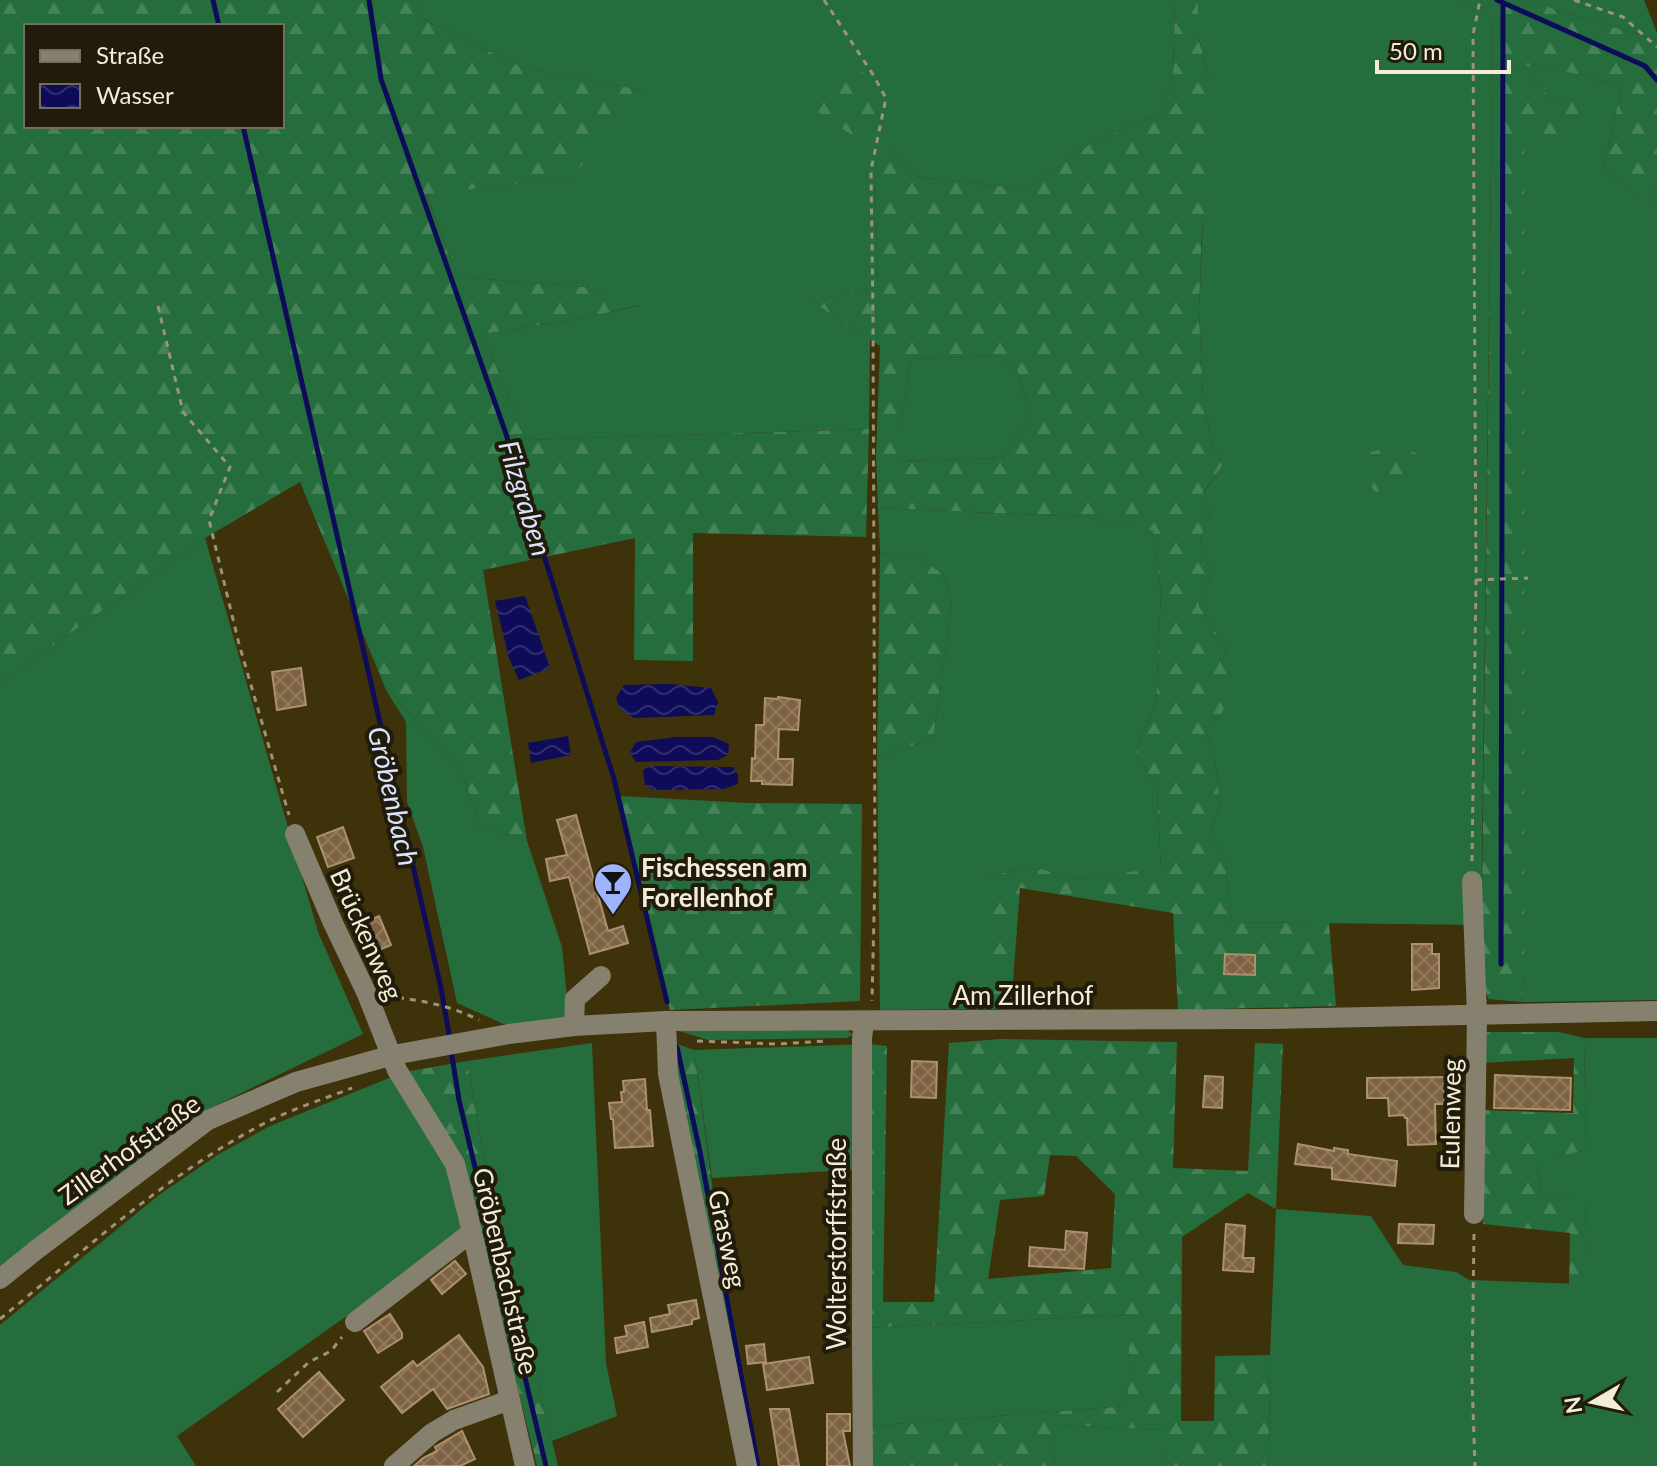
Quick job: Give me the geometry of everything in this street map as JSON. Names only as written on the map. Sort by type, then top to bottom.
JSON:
[{"type":"street","name":"Brückenweg","points":[[295,834],[393,1055]]},
{"type":"street","name":"Eulenweg","points":[[1472,881],[1477,1016],[1474,1214]]},
{"type":"street","points":[[574,1026],[575,999],[601,976]]},
{"type":"street","name":"Am Zillerhof","points":[[393,1055],[509,1034],[574,1026],[666,1021],[1255,1019],[1657,1011]]},
{"type":"street","name":"Grasweg","points":[[666,1021],[668,1074],[747,1466]]},
{"type":"street","name":"Wolterstorffstraße","points":[[863,1466],[862,1039],[868,1021]]},
{"type":"street","name":"Gröbenbachstraße","points":[[393,1055],[397,1070],[455,1164],[525,1466]]},
{"type":"street","name":"Zillerhofstraße","points":[[0,1279],[208,1120],[296,1082],[393,1055]]},
{"type":"street","points":[[355,1322],[472,1232]]},
{"type":"street","points":[[394,1466],[432,1433],[454,1420],[510,1400]]},
{"type":"path","points":[[824,0],[886,98],[871,170],[875,858],[868,1021]]},
{"type":"path","points":[[1472,881],[1476,580],[1473,35],[1480,0]]},
{"type":"path","points":[[1574,0],[1623,17],[1657,47]]},
{"type":"path","points":[[158,306],[183,412],[230,467],[209,520],[239,644],[295,834]]},
{"type":"path","points":[[1476,580],[1528,578]]},
{"type":"path","points":[[367,994],[433,1003],[458,1010]]},
{"type":"path","points":[[0,1319],[152,1196],[217,1151],[268,1121],[354,1087]]},
{"type":"path","points":[[1474,1214],[1472,1380],[1475,1466]]},
{"type":"path","points":[[277,1392],[309,1362],[331,1351],[355,1322]]},
{"type":"green space","points":[[0,0],[411,0],[426,21],[523,68],[642,90],[571,178],[426,194],[457,277],[587,287],[642,304],[586,318],[483,334],[526,440],[869,429],[866,537],[693,533],[693,661],[634,660],[635,538],[483,570],[527,841],[480,826],[463,774],[385,686],[300,482],[205,538],[0,683]]},
{"type":"green space","points":[[411,0],[1175,0],[1173,75],[1161,113],[1090,144],[1028,189],[919,177],[889,149],[875,180],[878,287],[814,302],[870,339],[869,429],[526,440],[483,334],[586,318],[640,305],[587,287],[457,277],[426,193],[570,178],[641,90],[523,68],[426,21]]},
{"type":"green space","points":[[1175,0],[1198,0],[1198,35],[1209,78],[1213,127],[1202,232],[1199,311],[1203,398],[1213,448],[1223,465],[1203,493],[1210,514],[1200,540],[1211,575],[1199,606],[1226,648],[1222,664],[1238,684],[1219,717],[1205,727],[1215,762],[1220,803],[1210,836],[1225,862],[1232,922],[1329,923],[1336,1006],[1178,1010],[1173,913],[1020,888],[1011,1008],[990,1009],[990,875],[1037,868],[1082,880],[1161,867],[1157,790],[1136,751],[1156,702],[1161,593],[1153,531],[1086,517],[878,508],[876,455],[880,346],[813,302],[878,287],[875,180],[888,148],[919,177],[1028,189],[1090,144],[1161,113],[1173,75]],"holes":[[[1000,356],[1018,372],[1031,418],[1003,458],[901,461],[900,428],[911,359]]]},
{"type":"green space","points":[[1198,0],[1460,0],[1493,14],[1481,925],[1232,922],[1225,863],[1210,836],[1220,803],[1215,762],[1205,727],[1219,717],[1226,648],[1199,606],[1211,575],[1200,540],[1210,514],[1203,494],[1223,465],[1213,448],[1203,398],[1199,311],[1209,78],[1198,35]]},
{"type":"green space","points":[[1460,0],[1535,0],[1556,10],[1657,40],[1657,185],[1648,204],[1603,168],[1622,87],[1578,74],[1512,64],[1551,98],[1584,104],[1559,143],[1524,140],[1522,1002],[1488,999],[1481,973],[1493,15]]},
{"type":"green space","points":[[1535,0],[1644,0],[1657,40],[1556,10]]},
{"type":"green space","points":[[1510,63],[1578,74],[1622,87],[1603,168],[1648,203],[1657,185],[1657,1000],[1522,1002],[1524,140],[1584,105],[1551,98]]},
{"type":"green space","points":[[847,65],[860,69],[883,97],[877,127],[865,144],[808,105],[818,79]]},
{"type":"green space","points":[[1000,356],[1018,372],[1031,418],[1003,458],[900,461],[900,428],[911,359]]},
{"type":"green space","points":[[1396,445],[1423,456],[1421,475],[1407,488],[1375,492],[1361,473],[1371,452]]},
{"type":"green space","points":[[300,482],[385,686],[463,774],[480,826],[527,841],[562,947],[569,1017],[508,1026],[457,1003],[423,847],[407,802],[406,722],[386,690]]},
{"type":"green space","points":[[878,508],[1086,517],[1153,530],[1161,593],[1156,702],[1136,751],[1157,790],[1161,868],[1082,880],[1037,868],[990,875],[990,1009],[880,1010],[877,757],[933,739],[952,602],[943,574],[918,557],[880,552]]},
{"type":"green space","points":[[205,538],[318,932],[363,1034],[198,1114],[0,1271],[0,683]]},
{"type":"green space","points":[[880,552],[918,557],[943,574],[952,602],[933,739],[877,757]]},
{"type":"green space","points":[[619,796],[748,803],[862,804],[860,1001],[670,1010]]},
{"type":"green space","points":[[845,1028],[853,1035],[846,1038],[708,1040],[676,1030]]},
{"type":"green space","points":[[1480,1032],[1559,1032],[1584,1038],[1586,1149],[1537,1165],[1541,1196],[1586,1201],[1584,1284],[1569,1284],[1570,1233],[1483,1224],[1481,1110],[1573,1113],[1574,1058],[1480,1063]]},
{"type":"green space","points":[[1584,1038],[1657,1038],[1657,1466],[1269,1466],[1276,1209],[1371,1216],[1403,1265],[1456,1272],[1469,1280],[1583,1284],[1586,1202],[1541,1196],[1537,1164],[1586,1149]]},
{"type":"green space","points":[[1001,1039],[1177,1042],[1173,1168],[1248,1171],[1255,1043],[1283,1044],[1276,1209],[1248,1193],[1182,1237],[1181,1421],[1214,1421],[1215,1356],[1270,1355],[1269,1466],[1162,1466],[1163,1430],[1057,1425],[1054,1466],[870,1466],[869,1426],[1127,1406],[1130,1315],[865,1328],[869,1044],[887,1046],[883,1302],[934,1302],[949,1043]],"holes":[[[1050,1155],[1076,1156],[1115,1194],[1111,1268],[988,1279],[1000,1200],[1044,1196]]]},
{"type":"green space","points":[[669,1041],[694,1050],[721,1251],[750,1408],[742,1407]]},
{"type":"green space","points":[[592,1043],[606,1363],[617,1416],[552,1441],[482,1147],[467,1061]]},
{"type":"green space","points":[[869,1044],[867,1169],[712,1178],[694,1050]]},
{"type":"green space","points":[[467,1061],[482,1147],[558,1466],[537,1466],[477,1224],[405,1072]]},
{"type":"green space","points":[[404,1072],[477,1224],[177,1436],[196,1466],[0,1466],[0,1325],[159,1195],[219,1154],[270,1126]]},
{"type":"green space","points":[[1131,1315],[1127,1406],[869,1426],[865,1328]]},
{"type":"green space","points":[[1056,1425],[1164,1430],[1162,1466],[1054,1466]]},
{"type":"water","points":[[525,596],[550,668],[519,680],[509,658],[495,601]]},
{"type":"water","points":[[669,684],[711,688],[718,702],[714,715],[634,718],[620,709],[616,698],[624,685]]},
{"type":"water","points":[[568,736],[571,755],[531,763],[528,743]]},
{"type":"water","points":[[713,737],[729,744],[728,755],[718,760],[636,762],[630,753],[636,742]]},
{"type":"water","points":[[651,766],[733,767],[738,775],[738,784],[724,789],[653,790],[645,785],[643,770]]},
{"type":"building","points":[[301,668],[306,705],[277,710],[272,672]]},
{"type":"building","points":[[765,698],[800,700],[798,730],[779,729],[778,759],[793,759],[792,785],[751,781],[756,725],[764,725]]},
{"type":"building","points":[[576,815],[608,931],[623,926],[628,943],[590,954],[569,877],[550,881],[546,859],[567,855],[557,820]]},
{"type":"building","points":[[343,827],[354,858],[328,867],[317,837]]},
{"type":"building","points":[[379,916],[391,945],[367,955],[356,926]]},
{"type":"building","points":[[1412,944],[1432,944],[1432,954],[1439,954],[1439,988],[1412,990]]},
{"type":"building","points":[[1225,954],[1255,955],[1255,975],[1224,974]]},
{"type":"building","points":[[912,1061],[937,1062],[936,1098],[911,1097]]},
{"type":"building","points":[[1495,1075],[1571,1078],[1570,1110],[1494,1108]]},
{"type":"building","points":[[1205,1076],[1223,1077],[1222,1108],[1203,1107]]},
{"type":"building","points":[[1448,1077],[1448,1104],[1435,1104],[1436,1144],[1408,1145],[1407,1118],[1404,1115],[1389,1116],[1388,1098],[1367,1098],[1367,1078]]},
{"type":"building","points":[[645,1079],[653,1146],[615,1148],[609,1103],[622,1102],[623,1081]]},
{"type":"building","points":[[1298,1144],[1334,1151],[1334,1148],[1348,1150],[1348,1154],[1397,1161],[1395,1186],[1332,1179],[1332,1168],[1295,1164]]},
{"type":"building","points":[[1226,1224],[1245,1226],[1243,1258],[1254,1258],[1253,1272],[1223,1270]]},
{"type":"building","points":[[1399,1224],[1434,1225],[1433,1244],[1398,1243]]},
{"type":"building","points":[[1066,1231],[1087,1233],[1084,1269],[1029,1266],[1030,1247],[1065,1250]]},
{"type":"building","points":[[455,1261],[466,1274],[442,1294],[431,1280]]},
{"type":"building","points":[[696,1300],[699,1318],[692,1320],[692,1324],[652,1332],[650,1318],[670,1314],[668,1305]]},
{"type":"building","points":[[390,1314],[402,1338],[378,1353],[364,1331]]},
{"type":"building","points":[[644,1322],[648,1347],[617,1353],[615,1338],[627,1336],[625,1326]]},
{"type":"building","points":[[459,1335],[483,1367],[489,1394],[447,1409],[433,1389],[402,1413],[381,1387],[413,1361],[417,1366]]},
{"type":"building","points":[[764,1344],[766,1362],[748,1364],[746,1346]]},
{"type":"building","points":[[809,1357],[813,1383],[767,1390],[763,1364]]},
{"type":"building","points":[[319,1372],[344,1400],[303,1437],[278,1409]]},
{"type":"building","points":[[770,1409],[789,1409],[799,1466],[779,1466]]},
{"type":"building","points":[[827,1414],[850,1414],[850,1431],[843,1431],[850,1466],[827,1466]]},
{"type":"building","points":[[462,1431],[475,1459],[460,1466],[414,1466],[437,1451],[435,1447]]},
{"type":"waterway","name":"Gröbenbach","points":[[213,0],[219,24]]},
{"type":"waterway","name":"Filzgraben","points":[[369,0],[381,79],[505,431],[614,779],[667,1002]]},
{"type":"waterway","points":[[1497,0],[1645,66],[1657,80]]},
{"type":"waterway","points":[[1501,964],[1503,3]]},
{"type":"waterway","name":"Gröbenbach","points":[[243,128],[441,988],[450,1040]]},
{"type":"waterway","points":[[677,1047],[700,1152],[758,1466]]},
{"type":"waterway","name":"Gröbenbach","points":[[451,1050],[459,1100],[546,1466]]},
{"type":"place","name":"Fischessen am Forellenhof","points":[[613,916]]}]
